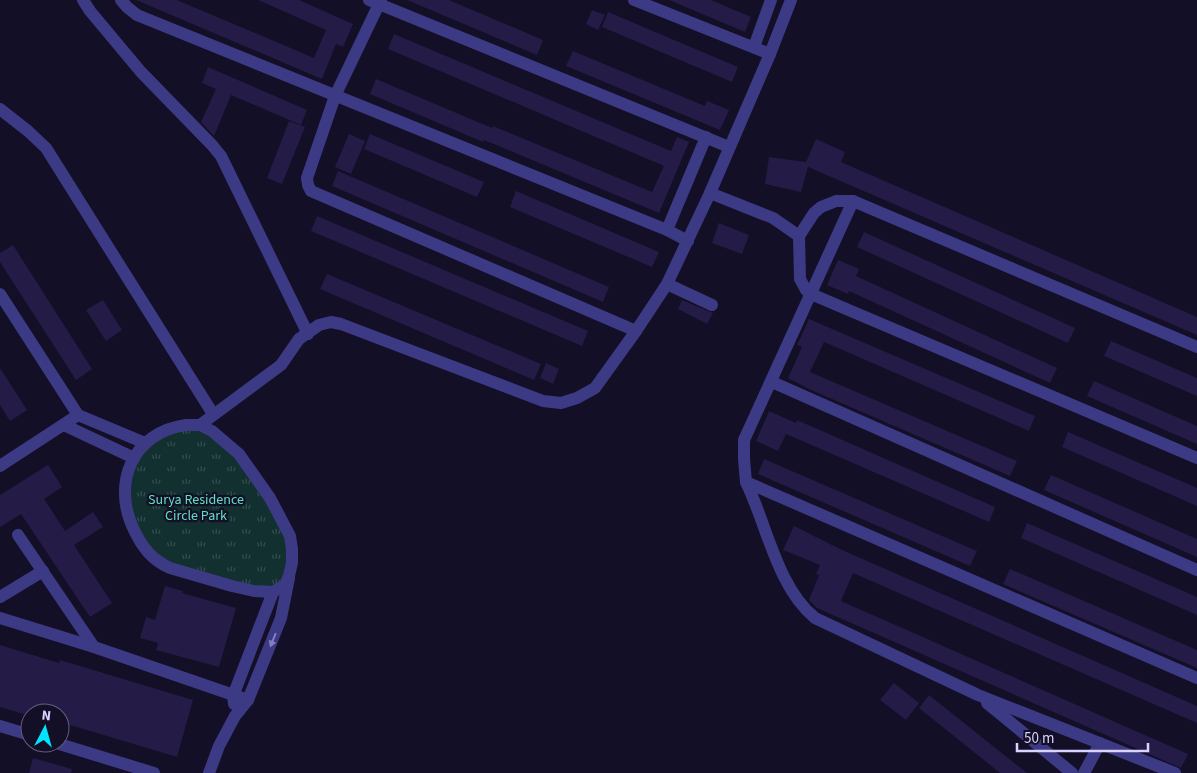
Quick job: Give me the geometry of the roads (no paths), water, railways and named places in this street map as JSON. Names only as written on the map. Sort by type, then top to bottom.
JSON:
[{"type":"street","points":[[83,0],[141,72],[221,156],[304,336]]},
{"type":"street","points":[[121,0],[137,15],[688,240]]},
{"type":"street","points":[[634,0],[770,54]]},
{"type":"street","points":[[754,47],[771,0]]},
{"type":"street","points":[[200,425],[281,365],[304,336],[319,325],[331,322],[341,324],[543,401],[561,403],[577,398],[595,388],[667,284],[710,193],[770,54],[791,0]]},
{"type":"street","points":[[636,331],[311,191],[307,178],[335,96],[377,1],[729,146]]},
{"type":"street","points":[[0,109],[28,130],[46,148],[213,414]]},
{"type":"street","points":[[667,230],[706,136]]},
{"type":"street","points":[[710,193],[773,218],[800,236]]},
{"type":"street","points":[[1197,347],[853,201],[836,200],[821,206],[814,213],[800,236],[800,279],[806,290],[812,294],[1197,458]]},
{"type":"street","points":[[853,201],[744,440],[746,482],[774,554],[791,589],[808,612],[815,618],[978,696],[1175,773]]},
{"type":"street","points":[[667,284],[712,305]]},
{"type":"street","points":[[0,294],[78,415],[145,443]]},
{"type":"street","points":[[772,382],[1197,570]]},
{"type":"street","points":[[0,466],[78,415]]},
{"type":"street","points":[[64,425],[134,458]]},
{"type":"street","points":[[209,773],[219,746],[235,716],[248,700],[283,613],[289,576],[292,548],[290,536],[270,498],[239,454],[212,431],[200,425],[173,427],[145,443],[130,464],[124,486],[129,520],[142,546],[150,556],[160,564],[254,591],[273,592],[285,585],[289,576]]},
{"type":"street","points":[[746,482],[1197,678]]},
{"type":"street","points":[[18,535],[94,647]]},
{"type":"street","points":[[0,597],[43,571]]},
{"type":"street","points":[[235,716],[233,696],[273,592]]},
{"type":"street","points":[[267,608],[283,613]]},
{"type":"street","points":[[0,618],[94,647],[248,700]]},
{"type":"street","points":[[978,696],[1072,773]]},
{"type":"street","points":[[0,726],[20,732]]},
{"type":"street","points":[[1084,773],[1100,743]]},
{"type":"street","points":[[70,747],[154,773]]},
{"type":"park label","name":"Surya Residence Circle Park","points":[[196,508]]}]
